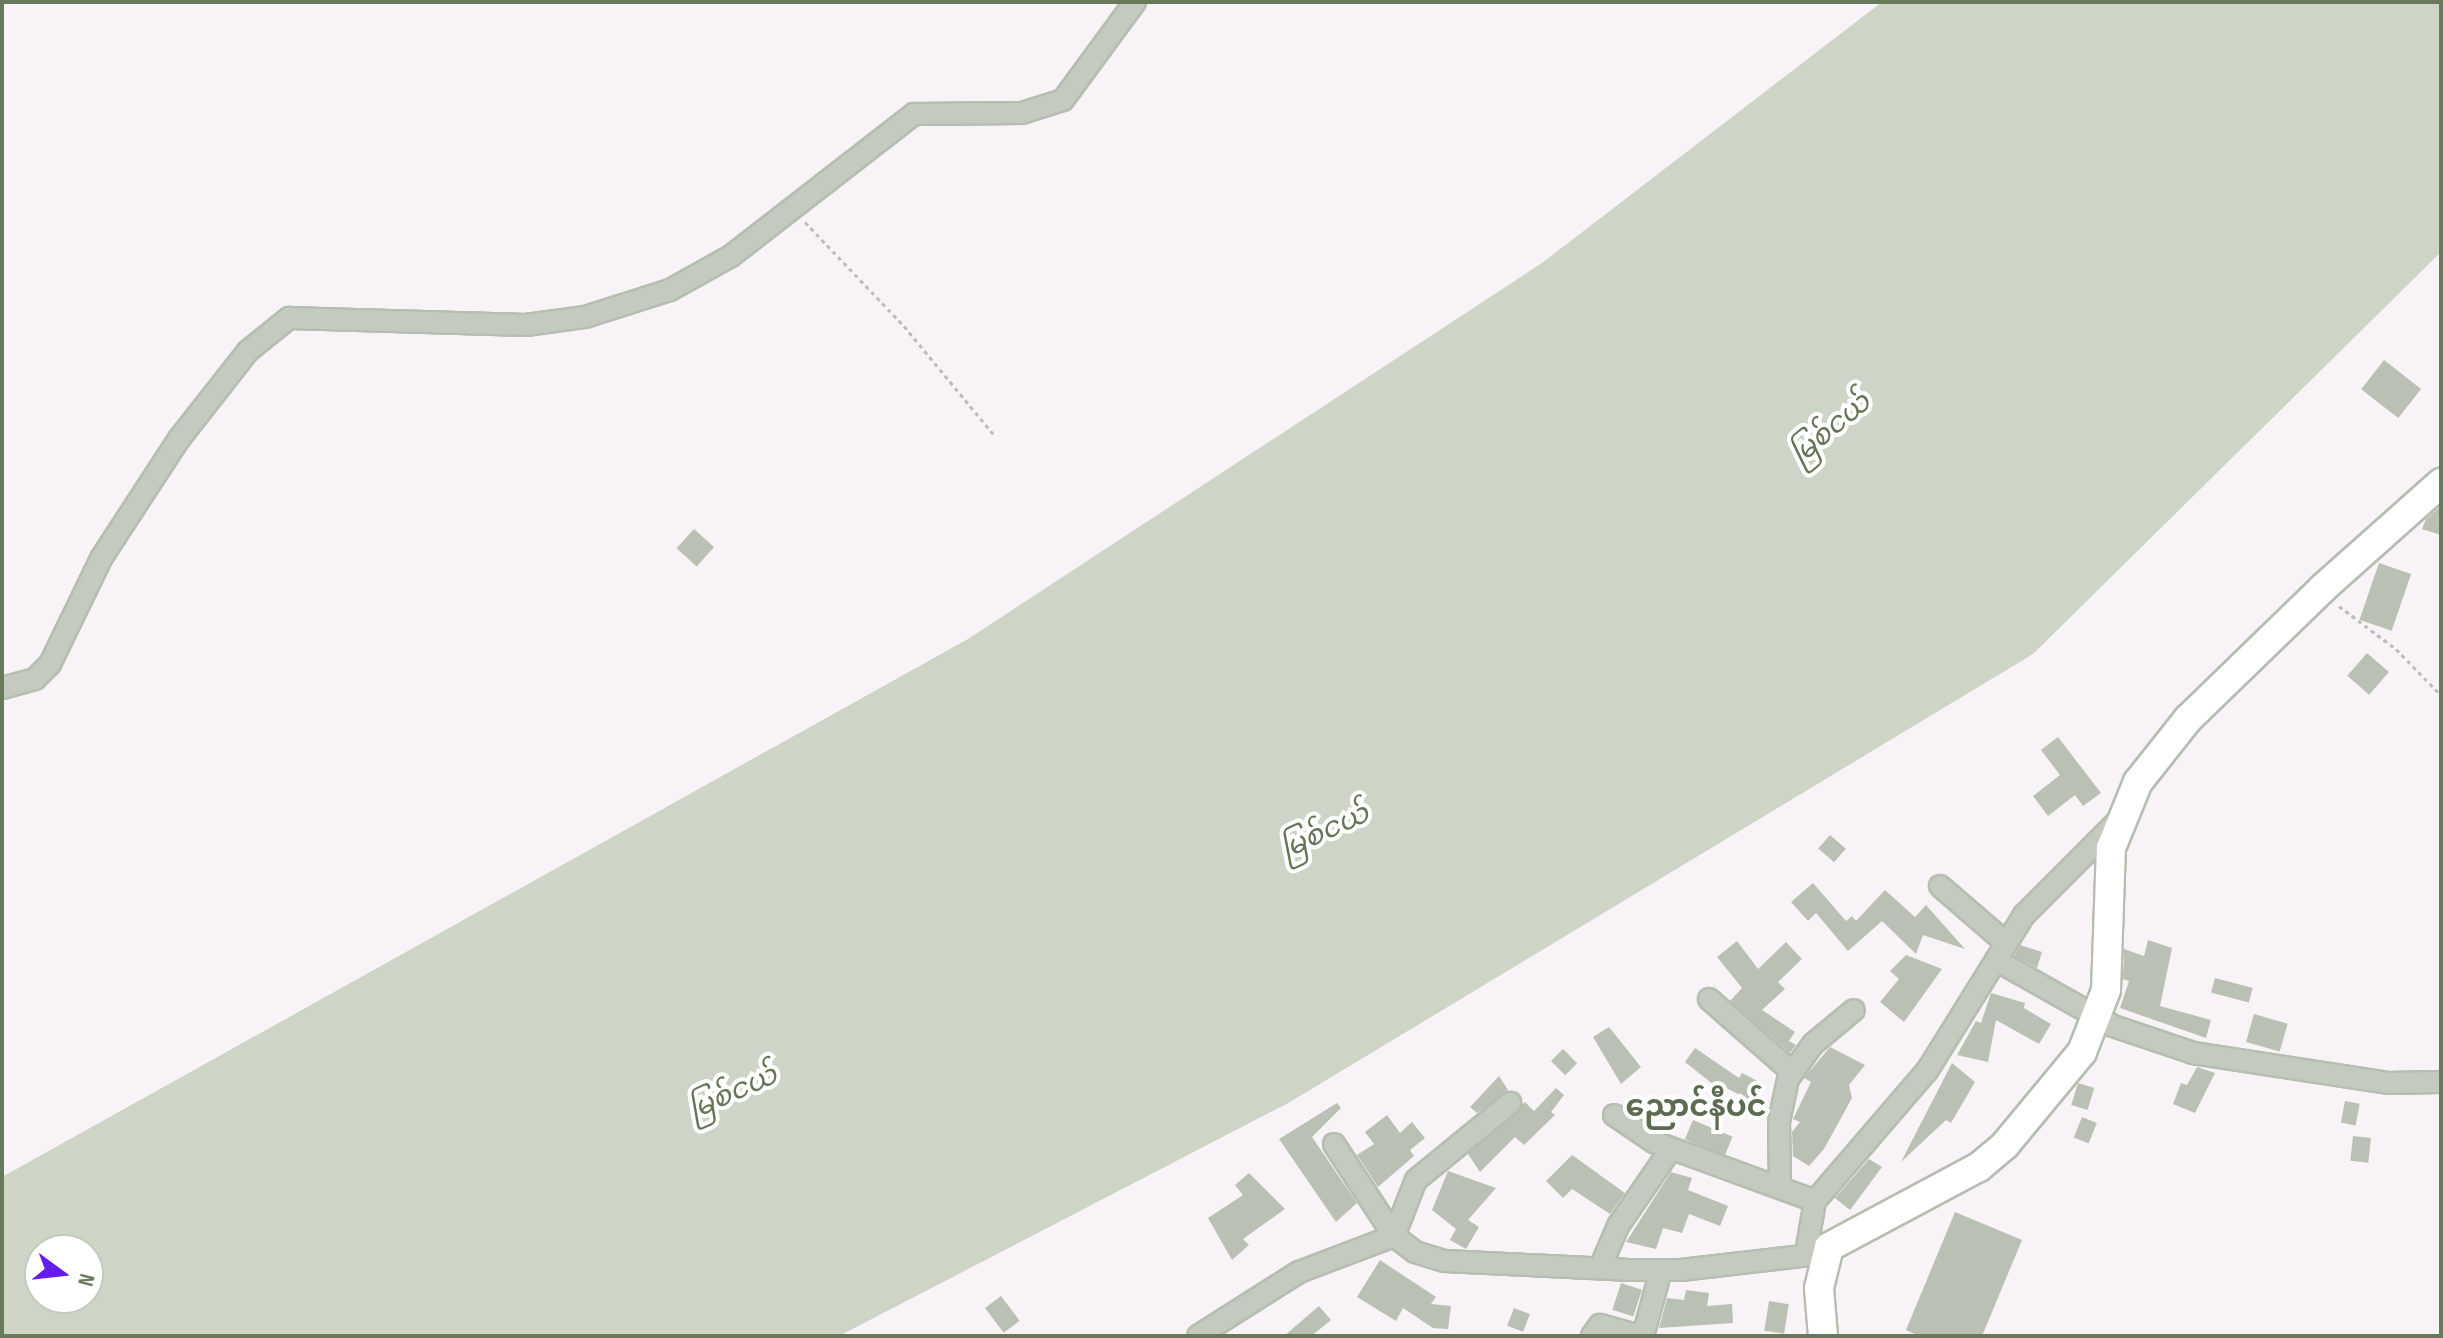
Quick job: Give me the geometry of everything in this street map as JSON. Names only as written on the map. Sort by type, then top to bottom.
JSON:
[{"type":"street","points":[[2,688],[35,679],[50,664],[102,557],[179,439],[248,351],[289,318],[526,325],[585,317],[670,290],[716,266],[914,114],[1022,113],[1063,100],[1135,2]]},
{"type":"street","points":[[1334,1144],[1394,1236],[1415,1252],[1445,1261],[1600,1268],[1661,1270],[1816,1253],[1979,1167],[2005,1145],[2082,1052],[2098,1016],[2106,990],[2111,848],[2119,820],[2138,782],[2188,719],[2323,588],[2441,483]]},
{"type":"street","points":[[1823,1336],[1815,1201],[1927,1071],[2001,951],[2038,898],[2119,820]]},
{"type":"street","points":[[1940,886],[2001,951],[2098,1016],[2126,1031],[2213,1057],[2404,1085],[2441,1082]]},
{"type":"street","points":[[1709,999],[1792,1072]]},
{"type":"street","points":[[1780,1185],[1779,1122],[1792,1072],[1813,1044],[1854,1010]]},
{"type":"street","points":[[1198,1336],[1299,1272],[1394,1236],[1416,1180],[1510,1103]]},
{"type":"street","points":[[1614,1115],[1671,1149],[1780,1185],[1815,1201]]},
{"type":"street","points":[[1600,1268],[1618,1226],[1671,1149]]},
{"type":"street","points":[[1592,1336],[1600,1325],[1642,1336],[1661,1270]]},
{"type":"path","points":[[791,208],[904,326],[995,436]]},
{"type":"path","points":[[2323,588],[2350,619],[2396,649],[2441,695]]},
{"type":"water","name":"မြစ်ငယ်","points":[[1882,2],[2441,2],[2441,252],[2033,654],[1290,1102],[839,1336],[2,1336],[2,1177],[968,639],[1542,263]]},
{"type":"building","points":[[2384,360],[2421,389],[2398,418],[2361,389]]},
{"type":"building","points":[[2441,506],[2441,535],[2422,529],[2426,519]]},
{"type":"building","points":[[694,529],[714,547],[697,566],[677,548]]},
{"type":"building","points":[[2379,563],[2411,574],[2392,631],[2359,620]]},
{"type":"building","points":[[2367,653],[2389,672],[2369,695],[2347,676]]},
{"type":"building","points":[[2058,737],[2101,793],[2083,806],[2075,795],[2048,816],[2033,796],[2060,775],[2041,750]]},
{"type":"building","points":[[1830,835],[1846,849],[1834,862],[1818,849]]},
{"type":"building","points":[[1813,883],[1846,921],[1852,916],[1856,921],[1885,890],[1915,917],[1926,905],[1965,949],[1923,935],[1916,954],[1882,921],[1848,951],[1816,913],[1808,921],[1791,902]]},
{"type":"building","points":[[2148,940],[2172,948],[2160,1006],[2211,1020],[2206,1038],[2120,1008],[2129,981],[2123,979],[2124,949],[2144,956]]},
{"type":"building","points":[[1737,941],[1758,969],[1786,942],[1802,959],[1778,982],[1785,989],[1762,1010],[1795,1032],[1789,1041],[1796,1045],[1790,1053],[1730,1001],[1742,988],[1717,957]]},
{"type":"building","points":[[2020,945],[2042,952],[2037,968],[2014,956]]},
{"type":"building","points":[[1906,955],[1942,969],[1904,1022],[1880,1002],[1899,979],[1890,971]]},
{"type":"building","points":[[2215,978],[2253,988],[2249,1003],[2211,992]]},
{"type":"building","points":[[1991,993],[2025,1003],[2024,1008],[2051,1024],[2039,1044],[1996,1020],[1988,1062],[1957,1055],[1976,1021],[1981,1023]]},
{"type":"building","points":[[2254,1014],[2288,1024],[2280,1052],[2246,1042]]},
{"type":"building","points":[[1609,1027],[1641,1067],[1621,1084],[1593,1037]]},
{"type":"building","points":[[1830,1047],[1865,1065],[1849,1085],[1852,1098],[1824,1149],[1809,1166],[1793,1156],[1792,1132],[1800,1122],[1793,1119],[1811,1082],[1804,1078]]},
{"type":"building","points":[[1695,1048],[1739,1078],[1742,1073],[1761,1083],[1757,1092],[1770,1102],[1766,1108],[1722,1086],[1719,1089],[1685,1062]]},
{"type":"building","points":[[1563,1049],[1577,1063],[1565,1075],[1551,1061]]},
{"type":"building","points":[[1952,1063],[1975,1082],[1951,1123],[1946,1120],[1901,1162]]},
{"type":"building","points":[[2197,1067],[2215,1073],[2195,1113],[2173,1104],[2181,1083],[2187,1085]]},
{"type":"building","points":[[1499,1076],[1508,1090],[1477,1113],[1470,1107]]},
{"type":"building","points":[[2078,1083],[2094,1088],[2088,1110],[2071,1105]]},
{"type":"building","points":[[1556,1088],[1564,1095],[1551,1112],[1555,1115],[1524,1145],[1515,1137],[1480,1172],[1468,1154],[1525,1102],[1534,1111]]},
{"type":"building","points":[[2345,1101],[2360,1104],[2356,1125],[2341,1123]]},
{"type":"building","points":[[1337,1103],[1341,1108],[1312,1137],[1357,1203],[1336,1222],[1279,1139]]},
{"type":"building","points":[[1387,1115],[1400,1133],[1412,1122],[1425,1138],[1410,1150],[1414,1156],[1378,1187],[1357,1155],[1374,1144],[1365,1132]]},
{"type":"building","points":[[2082,1117],[2097,1123],[2089,1143],[2074,1137]]},
{"type":"building","points":[[1693,1120],[1733,1137],[1724,1156],[1685,1139]]},
{"type":"building","points":[[2353,1136],[2371,1138],[2368,1163],[2350,1161]]},
{"type":"building","points":[[1572,1155],[1625,1193],[1610,1214],[1572,1189],[1563,1198],[1546,1181]]},
{"type":"building","points":[[1869,1159],[1882,1167],[1850,1210],[1835,1198]]},
{"type":"building","points":[[1448,1171],[1496,1188],[1468,1220],[1479,1227],[1466,1249],[1450,1240],[1456,1229],[1432,1210]]},
{"type":"building","points":[[1671,1172],[1692,1178],[1688,1190],[1728,1206],[1720,1226],[1689,1214],[1682,1233],[1663,1228],[1656,1249],[1626,1242]]},
{"type":"building","points":[[1249,1173],[1285,1209],[1243,1239],[1249,1245],[1232,1260],[1208,1218],[1243,1195],[1235,1185]]},
{"type":"building","points":[[1955,1212],[2022,1240],[1982,1336],[1919,1336],[1906,1330]]},
{"type":"building","points":[[1380,1260],[1436,1297],[1431,1304],[1451,1306],[1448,1329],[1433,1328],[1403,1308],[1396,1321],[1357,1297]]},
{"type":"building","points":[[1621,1283],[1642,1290],[1633,1316],[1612,1310]]},
{"type":"building","points":[[1686,1290],[1709,1293],[1707,1306],[1732,1304],[1733,1323],[1659,1328],[1667,1298],[1684,1300]]},
{"type":"building","points":[[1001,1296],[1020,1321],[1004,1333],[985,1308]]},
{"type":"building","points":[[1769,1301],[1789,1304],[1784,1334],[1764,1331]]},
{"type":"building","points":[[1319,1306],[1331,1320],[1311,1336],[1284,1336]]},
{"type":"building","points":[[1514,1308],[1530,1314],[1523,1332],[1507,1326]]},
{"type":"district","name":"ညောင်နီပင်","points":[[1696,1107]]}]
